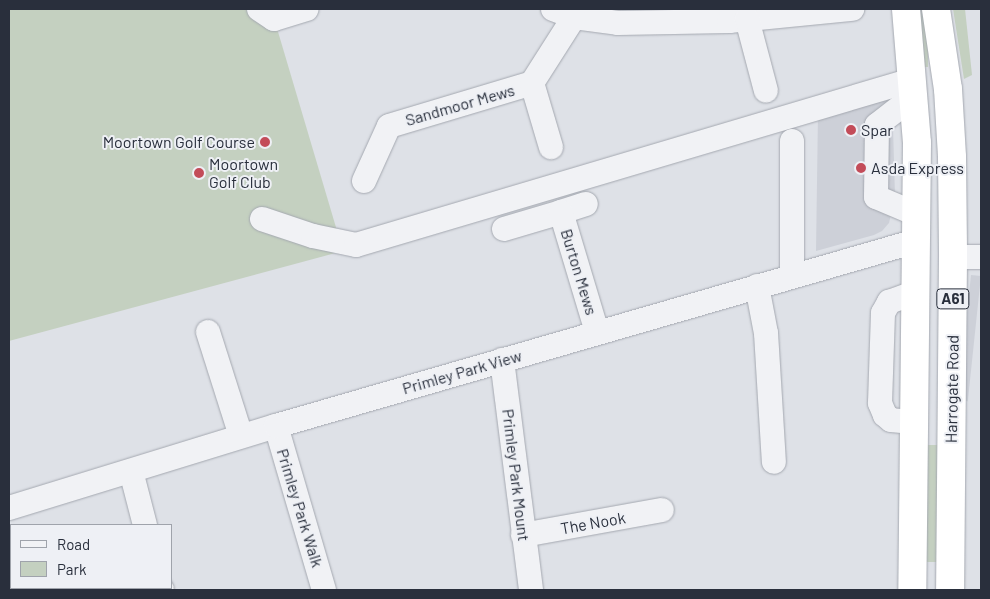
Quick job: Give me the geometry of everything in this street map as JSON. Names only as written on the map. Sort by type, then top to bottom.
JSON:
[{"type":"highway","name":"A61","points":[[906,9],[917,142],[912,590]]},
{"type":"highway","name":"Harrogate Road","points":[[936,9],[950,104],[953,257],[950,583]]},
{"type":"highway","points":[[916,241],[929,212],[931,125],[934,110],[950,104]]},
{"type":"highway","points":[[913,422],[928,420],[935,408],[937,348],[952,328]]},
{"type":"highway","points":[[923,590],[923,580],[931,575],[950,583]]},
{"type":"street","points":[[259,9],[274,20],[307,9]]},
{"type":"street","points":[[564,13],[618,24],[747,19],[852,9]]},
{"type":"street","name":"Sandmoor Mews","points":[[551,147],[532,84],[564,13]]},
{"type":"street","points":[[747,19],[766,91]]},
{"type":"street","name":"Sandmoor Mews","points":[[364,182],[389,126],[532,84]]},
{"type":"street","points":[[913,88],[877,125],[876,197],[916,214]]},
{"type":"street","points":[[262,219],[313,236],[356,245],[913,88]]},
{"type":"street","points":[[792,141],[792,276]]},
{"type":"street","name":"Burton Mews","points":[[504,229],[586,204]]},
{"type":"street","name":"Burton Mews","points":[[561,212],[597,332]]},
{"type":"street","name":"Primley Park View","points":[[9,508],[241,436],[916,241]]},
{"type":"street","points":[[953,257],[981,257]]},
{"type":"street","points":[[757,286],[766,333],[774,462]]},
{"type":"street","points":[[208,332],[241,436]]},
{"type":"street","name":"Primley Park Mount","points":[[502,360],[531,590]]},
{"type":"street","name":"Primley Park Walk","points":[[276,426],[324,590]]},
{"type":"street","points":[[131,471],[145,524]]},
{"type":"street","name":"The Nook","points":[[523,535],[662,510]]},
{"type":"shaded area","points":[[892,93],[895,196],[889,223],[882,231],[874,235],[816,251],[818,114]]},
{"type":"shaded area","points":[[971,275],[981,276],[968,401],[958,400]]},
{"type":"green space","name":"Moortown Golf Club","points":[[9,9],[253,9],[276,25],[343,251],[9,341]]},
{"type":"green space","points":[[916,9],[928,9],[928,67],[916,67]]},
{"type":"green space","points":[[953,9],[965,9],[972,75],[964,79]]},
{"type":"green space","points":[[922,445],[941,445],[941,562],[922,562]]},
{"type":"place","name":"Spar","points":[[851,130]]},
{"type":"place","name":"Moortown Golf Course","points":[[265,142]]},
{"type":"place","name":"Asda Express","points":[[861,168]]},
{"type":"place","name":"Moortown Golf Club","points":[[199,173]]}]
